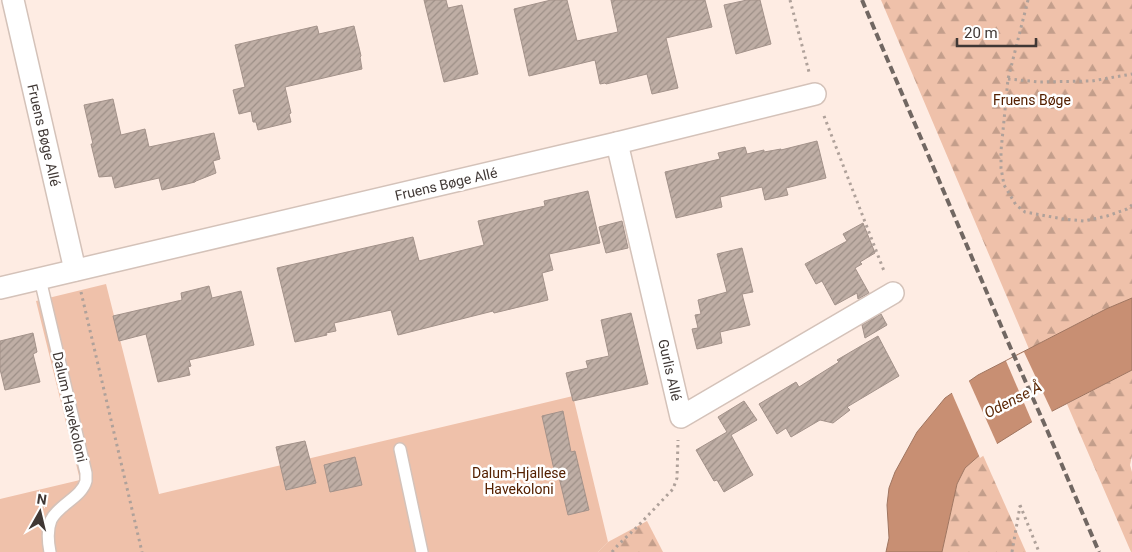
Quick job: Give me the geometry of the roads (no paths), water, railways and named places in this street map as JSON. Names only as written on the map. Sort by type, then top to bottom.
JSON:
[{"type":"street","name":"Fruens Bøge Allé","points":[[13,0],[76,270]]},
{"type":"street","name":"Fruens Bøge Allé","points":[[0,288],[617,143],[815,94]]},
{"type":"street","name":"Gurlis Allé","points":[[617,143],[681,417],[892,293]]},
{"type":"lane","name":"Dalum Havekoloni","points":[[40,279],[86,473],[86,482],[80,492],[51,521],[48,532],[50,552]]},
{"type":"lane","points":[[400,449],[422,552]]},
{"type":"water","name":"Odense Å","points":[[1132,298],[1132,370],[1033,421],[982,453],[965,468],[957,484],[942,552],[886,552],[889,538],[887,505],[889,488],[895,472],[917,432],[945,398],[978,375],[1106,309]]},
{"type":"railway","points":[[862,0],[1099,552]]},
{"type":"park label","name":"Fruens Bøge","points":[[1032,100]]},
{"type":"park label","name":"Dalum-Hjallese Havekoloni","points":[[519,482]]}]
